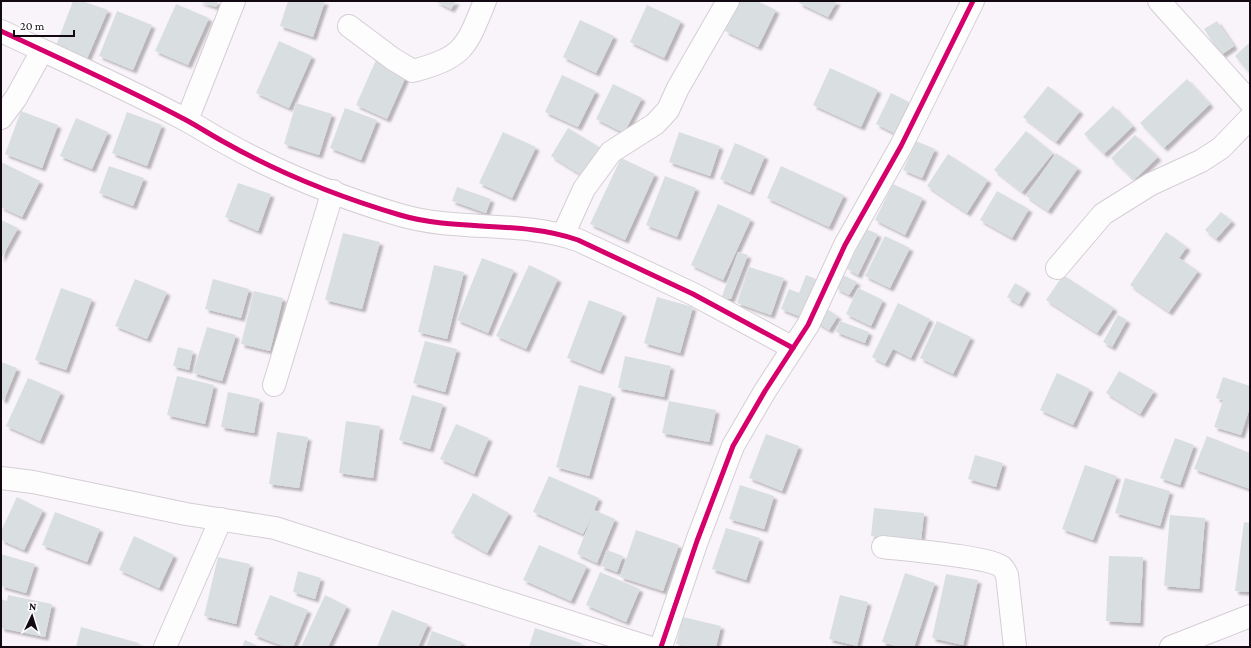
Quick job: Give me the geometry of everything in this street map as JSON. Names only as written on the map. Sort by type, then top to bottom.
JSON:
[{"type":"street","points":[[187,120],[234,1]]},
{"type":"street","points":[[348,26],[393,59],[413,71],[438,64],[456,54],[469,40],[485,1]]},
{"type":"street","points":[[563,234],[584,189],[611,152],[656,124],[668,110],[678,88],[728,1]]},
{"type":"street","points":[[662,647],[697,541],[732,446],[765,390],[808,325],[845,245],[901,146],[973,1]]},
{"type":"street","points":[[1159,1],[1250,102]]},
{"type":"street","points":[[1,31],[187,120],[225,143],[300,180],[401,215],[437,223],[563,234],[693,294],[793,348]]},
{"type":"street","points":[[1,118],[16,98],[42,50]]},
{"type":"street","points":[[1057,268],[1103,214],[1151,184],[1200,161],[1221,148],[1250,118]]},
{"type":"street","points":[[274,385],[333,191]]},
{"type":"street","points":[[1,478],[33,482],[221,519],[275,528],[648,647]]},
{"type":"street","points":[[165,647],[221,519]]},
{"type":"street","points":[[883,547],[987,561],[1002,567],[1007,575],[1015,647]]},
{"type":"street","points":[[1171,647],[1203,641],[1250,616]]},
{"type":"building","points":[[73,1],[82,1],[108,10],[86,61],[55,48]]},
{"type":"building","points":[[198,1],[218,1],[216,7]]},
{"type":"building","points":[[288,1],[325,1],[313,37],[280,26]]},
{"type":"building","points":[[435,1],[456,1],[451,9]]},
{"type":"building","points":[[739,1],[757,1],[776,10],[758,47],[725,31]]},
{"type":"building","points":[[800,1],[837,1],[828,17],[799,3]]},
{"type":"building","points":[[176,4],[209,18],[188,65],[155,51]]},
{"type":"building","points":[[647,5],[681,21],[664,58],[630,42]]},
{"type":"building","points":[[117,11],[152,25],[133,70],[99,56]]},
{"type":"building","points":[[580,20],[614,36],[596,73],[563,57]]},
{"type":"building","points":[[1217,21],[1234,46],[1221,55],[1204,29]]},
{"type":"building","points":[[279,41],[312,56],[289,108],[256,93]]},
{"type":"building","points":[[1250,42],[1250,74],[1235,56]]},
{"type":"building","points":[[376,60],[407,74],[387,119],[356,105]]},
{"type":"building","points":[[830,68],[878,90],[861,127],[813,105]]},
{"type":"building","points":[[562,75],[596,91],[578,127],[545,112]]},
{"type":"building","points":[[1187,79],[1210,104],[1164,148],[1140,123]]},
{"type":"building","points":[[613,84],[642,98],[624,133],[596,119]]},
{"type":"building","points":[[1048,86],[1080,111],[1056,142],[1023,117]]},
{"type":"building","points":[[891,93],[909,102],[894,133],[876,124]]},
{"type":"building","points":[[296,103],[332,114],[319,155],[284,144]]},
{"type":"building","points":[[1113,106],[1133,126],[1104,154],[1084,134]]},
{"type":"building","points":[[345,108],[377,120],[361,160],[330,148]]},
{"type":"building","points":[[21,111],[58,125],[42,168],[5,154]]},
{"type":"building","points":[[127,112],[162,125],[147,166],[112,153]]},
{"type":"building","points":[[76,118],[108,132],[92,169],[60,156]]},
{"type":"building","points":[[568,128],[601,148],[583,176],[551,156]]},
{"type":"building","points":[[1026,131],[1053,153],[1022,192],[994,170]]},
{"type":"building","points":[[503,132],[536,147],[512,198],[479,183]]},
{"type":"building","points":[[679,132],[720,146],[710,176],[669,162]]},
{"type":"building","points":[[1135,135],[1158,157],[1134,180],[1111,158]]},
{"type":"building","points":[[916,141],[935,149],[922,178],[903,170]]},
{"type":"building","points":[[735,143],[765,156],[750,192],[720,179]]},
{"type":"building","points":[[1056,153],[1078,168],[1048,211],[1026,196]]},
{"type":"building","points":[[948,154],[988,180],[967,213],[927,186]]},
{"type":"building","points":[[621,158],[655,174],[625,240],[590,224]]},
{"type":"building","points":[[1,162],[40,181],[22,217],[1,207]]},
{"type":"building","points":[[109,166],[144,178],[133,206],[99,193]]},
{"type":"building","points":[[781,166],[844,195],[829,227],[767,198]]},
{"type":"building","points":[[665,176],[696,188],[677,237],[646,225]]},
{"type":"building","points":[[238,183],[271,194],[258,231],[225,217]]},
{"type":"building","points":[[893,184],[923,198],[905,235],[875,220]]},
{"type":"building","points":[[457,187],[491,199],[486,213],[452,201]]},
{"type":"building","points":[[997,191],[1029,209],[1012,238],[980,220]]},
{"type":"building","points":[[718,204],[751,219],[723,280],[691,265]]},
{"type":"building","points":[[1221,212],[1232,221],[1216,239],[1205,230]]},
{"type":"building","points":[[1,220],[18,228],[1,259]]},
{"type":"building","points":[[866,229],[878,234],[858,275],[847,269]]},
{"type":"building","points":[[1166,232],[1187,247],[1179,258],[1198,271],[1169,312],[1130,285]]},
{"type":"building","points":[[343,233],[380,242],[362,309],[325,300]]},
{"type":"building","points":[[885,236],[910,248],[890,288],[865,276]]},
{"type":"building","points":[[738,252],[748,255],[731,299],[721,299]]},
{"type":"building","points":[[482,258],[514,270],[488,333],[457,320]]},
{"type":"building","points":[[434,265],[464,272],[447,339],[418,332]]},
{"type":"building","points":[[529,265],[558,279],[526,349],[496,336]]},
{"type":"building","points":[[749,267],[784,278],[771,315],[737,303]]},
{"type":"building","points":[[806,275],[816,279],[801,317],[781,309],[789,289],[799,293]]},
{"type":"building","points":[[843,275],[857,282],[849,295],[836,288]]},
{"type":"building","points":[[1063,275],[1114,308],[1097,333],[1046,300]]},
{"type":"building","points":[[135,279],[167,292],[147,339],[115,326]]},
{"type":"building","points":[[213,279],[249,289],[241,318],[205,309]]},
{"type":"building","points":[[1015,283],[1027,290],[1019,304],[1007,297]]},
{"type":"building","points":[[61,288],[92,299],[66,370],[35,360]]},
{"type":"building","points":[[858,288],[883,300],[871,326],[846,314]]},
{"type":"building","points":[[254,291],[283,298],[270,351],[241,344]]},
{"type":"building","points":[[657,297],[693,307],[680,353],[644,343]]},
{"type":"building","points":[[589,300],[623,313],[600,371],[567,358]]},
{"type":"building","points":[[898,303],[930,319],[911,358],[893,349],[885,364],[872,357]]},
{"type":"building","points":[[825,308],[838,316],[829,330],[816,322]]},
{"type":"building","points":[[1118,315],[1127,320],[1112,347],[1103,342]]},
{"type":"building","points":[[840,321],[869,332],[865,343],[836,332]]},
{"type":"building","points":[[937,321],[971,337],[953,374],[920,358]]},
{"type":"building","points":[[207,327],[236,335],[222,381],[193,373]]},
{"type":"building","points":[[425,341],[457,349],[445,392],[413,383]]},
{"type":"building","points":[[178,347],[193,351],[189,370],[173,366]]},
{"type":"building","points":[[625,356],[671,366],[664,397],[618,388]]},
{"type":"building","points":[[1,362],[17,368],[4,400],[1,399]]},
{"type":"building","points":[[1119,371],[1154,391],[1140,414],[1106,393]]},
{"type":"building","points":[[1057,373],[1090,389],[1073,425],[1040,410]]},
{"type":"building","points":[[177,376],[214,385],[205,424],[167,415]]},
{"type":"building","points":[[1223,377],[1250,386],[1250,407],[1241,435],[1214,427],[1223,400],[1216,398]]},
{"type":"building","points":[[28,378],[61,392],[40,441],[6,426]]},
{"type":"building","points":[[579,385],[612,394],[589,476],[556,467]]},
{"type":"building","points":[[228,392],[260,399],[254,433],[221,427]]},
{"type":"building","points":[[412,395],[443,404],[430,449],[399,440]]},
{"type":"building","points":[[669,401],[716,410],[709,442],[662,433]]},
{"type":"building","points":[[346,421],[380,426],[373,478],[339,473]]},
{"type":"building","points":[[456,424],[489,438],[474,474],[440,459]]},
{"type":"building","points":[[277,432],[308,437],[299,488],[269,484]]},
{"type":"building","points":[[766,434],[799,446],[782,491],[749,478]]},
{"type":"building","points":[[1207,436],[1250,453],[1250,489],[1194,469]]},
{"type":"building","points":[[1175,438],[1194,445],[1180,485],[1160,478]]},
{"type":"building","points":[[975,455],[1003,463],[996,487],[968,479]]},
{"type":"building","points":[[1085,465],[1117,476],[1093,540],[1062,529]]},
{"type":"building","points":[[549,476],[599,498],[594,510],[615,519],[597,563],[577,554],[593,514],[583,534],[533,512]]},
{"type":"building","points":[[1125,478],[1170,491],[1160,526],[1115,513]]},
{"type":"building","points":[[740,485],[774,496],[764,529],[729,519]]},
{"type":"building","points":[[473,493],[509,513],[487,553],[451,533]]},
{"type":"building","points":[[17,497],[43,510],[24,550],[1,540],[1,531]]},
{"type":"building","points":[[874,508],[924,513],[921,541],[871,536]]},
{"type":"building","points":[[55,512],[100,529],[87,562],[42,545]]},
{"type":"building","points":[[1170,515],[1205,518],[1199,589],[1164,586]]},
{"type":"building","points":[[1244,522],[1250,523],[1250,592],[1235,591]]},
{"type":"building","points":[[726,528],[760,538],[746,580],[712,569]]},
{"type":"building","points":[[636,530],[679,545],[663,591],[620,577]]},
{"type":"building","points":[[134,536],[174,555],[159,588],[119,570]]},
{"type":"building","points":[[539,545],[587,566],[571,601],[523,580]]},
{"type":"building","points":[[607,550],[623,556],[617,572],[601,566]]},
{"type":"building","points":[[1,554],[35,564],[26,593],[1,586]]},
{"type":"building","points":[[1109,556],[1143,557],[1140,623],[1106,621]]},
{"type":"building","points":[[218,557],[250,564],[236,624],[204,616]]},
{"type":"building","points":[[298,571],[321,578],[315,599],[293,592]]},
{"type":"building","points":[[600,572],[640,589],[626,622],[586,605]]},
{"type":"building","points":[[905,573],[935,583],[914,647],[899,647],[882,642]]},
{"type":"building","points":[[946,574],[978,580],[963,645],[932,638]]},
{"type":"building","points":[[8,595],[52,604],[45,637],[1,628],[1,599],[7,601]]},
{"type":"building","points":[[270,595],[308,610],[293,647],[286,647],[254,635]]},
{"type":"building","points":[[325,595],[347,606],[328,647],[301,647]]},
{"type":"building","points":[[840,595],[868,602],[857,646],[829,639]]},
{"type":"building","points":[[392,610],[428,624],[418,647],[377,647]]},
{"type":"building","points":[[683,617],[721,626],[716,647],[690,647],[676,644]]},
{"type":"building","points":[[81,627],[139,643],[138,647],[76,647]]},
{"type":"building","points":[[535,628],[581,643],[580,647],[529,647]]},
{"type":"building","points":[[432,631],[462,642],[460,647],[426,647]]},
{"type":"building","points":[[245,640],[260,647],[242,647]]},
{"type":"cycle path","points":[[661,647],[697,541],[733,446],[765,391],[808,325],[845,245],[901,146],[973,1]]},
{"type":"cycle path","points":[[1,31],[94,74],[186,120],[266,164],[332,192],[377,208],[422,220],[534,230],[578,240],[693,294],[793,348]]}]
